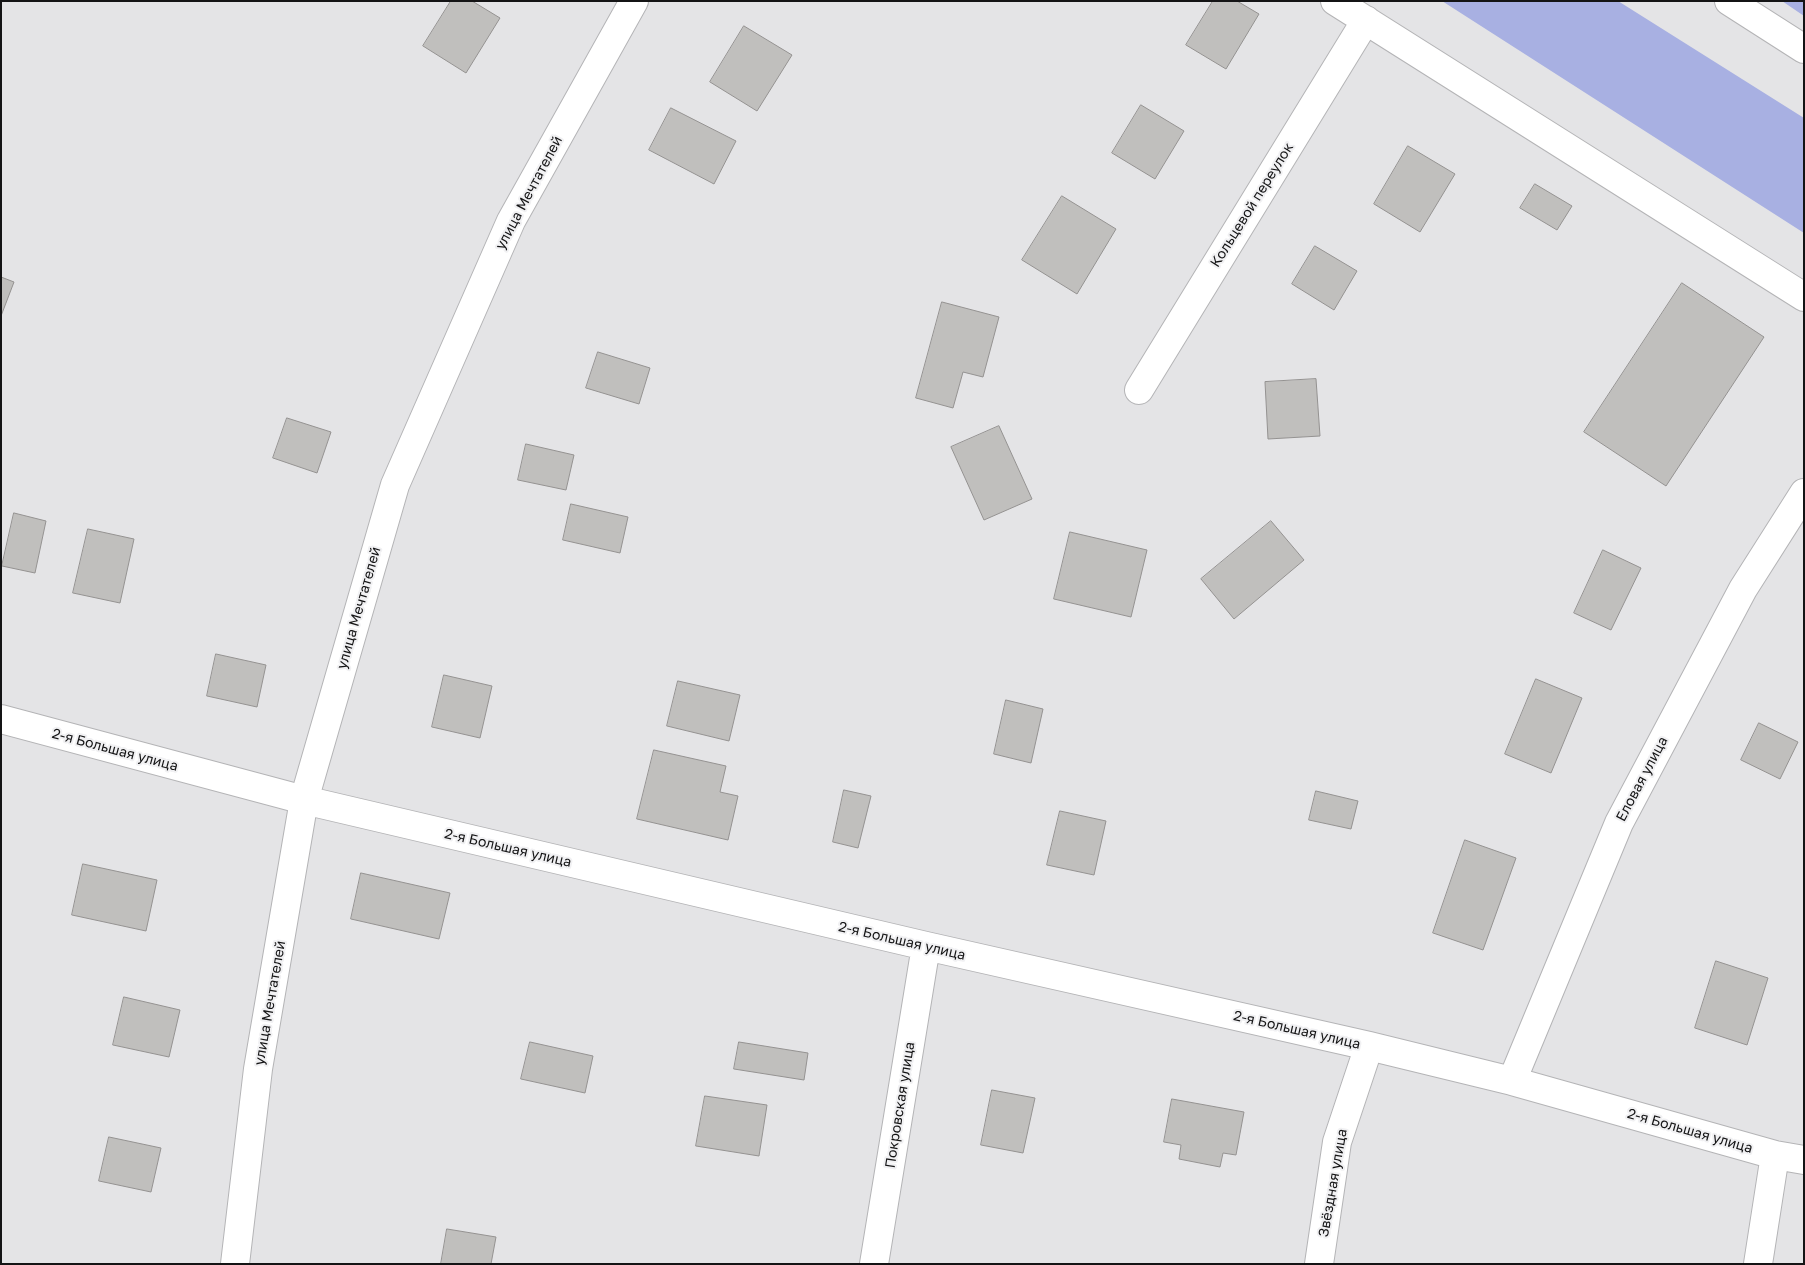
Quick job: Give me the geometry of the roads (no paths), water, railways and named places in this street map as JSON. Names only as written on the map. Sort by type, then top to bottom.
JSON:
[{"type":"street","name":"улица Мечтателей","points":[[235,1264],[258,1069],[304,800],[395,485],[511,221],[634,1]]},
{"type":"street","points":[[1335,1],[1804,296]]},
{"type":"street","points":[[1729,1],[1804,49]]},
{"type":"street","name":"Кольцевой переулок","points":[[1139,390],[1366,20]]},
{"type":"street","name":"Еловая улица","points":[[1512,1081],[1618,823],[1743,589],[1804,493]]},
{"type":"street","name":"2-я Большая улица","points":[[1,719],[304,800],[926,946],[1369,1046],[1512,1081],[1774,1155],[1804,1160]]},
{"type":"street","name":"Покровская улица","points":[[874,1264],[926,946]]},
{"type":"street","name":"Звёздная улица","points":[[1318,1264],[1337,1142],[1369,1046]]},
{"type":"street","points":[[1758,1264],[1774,1155]]}]
